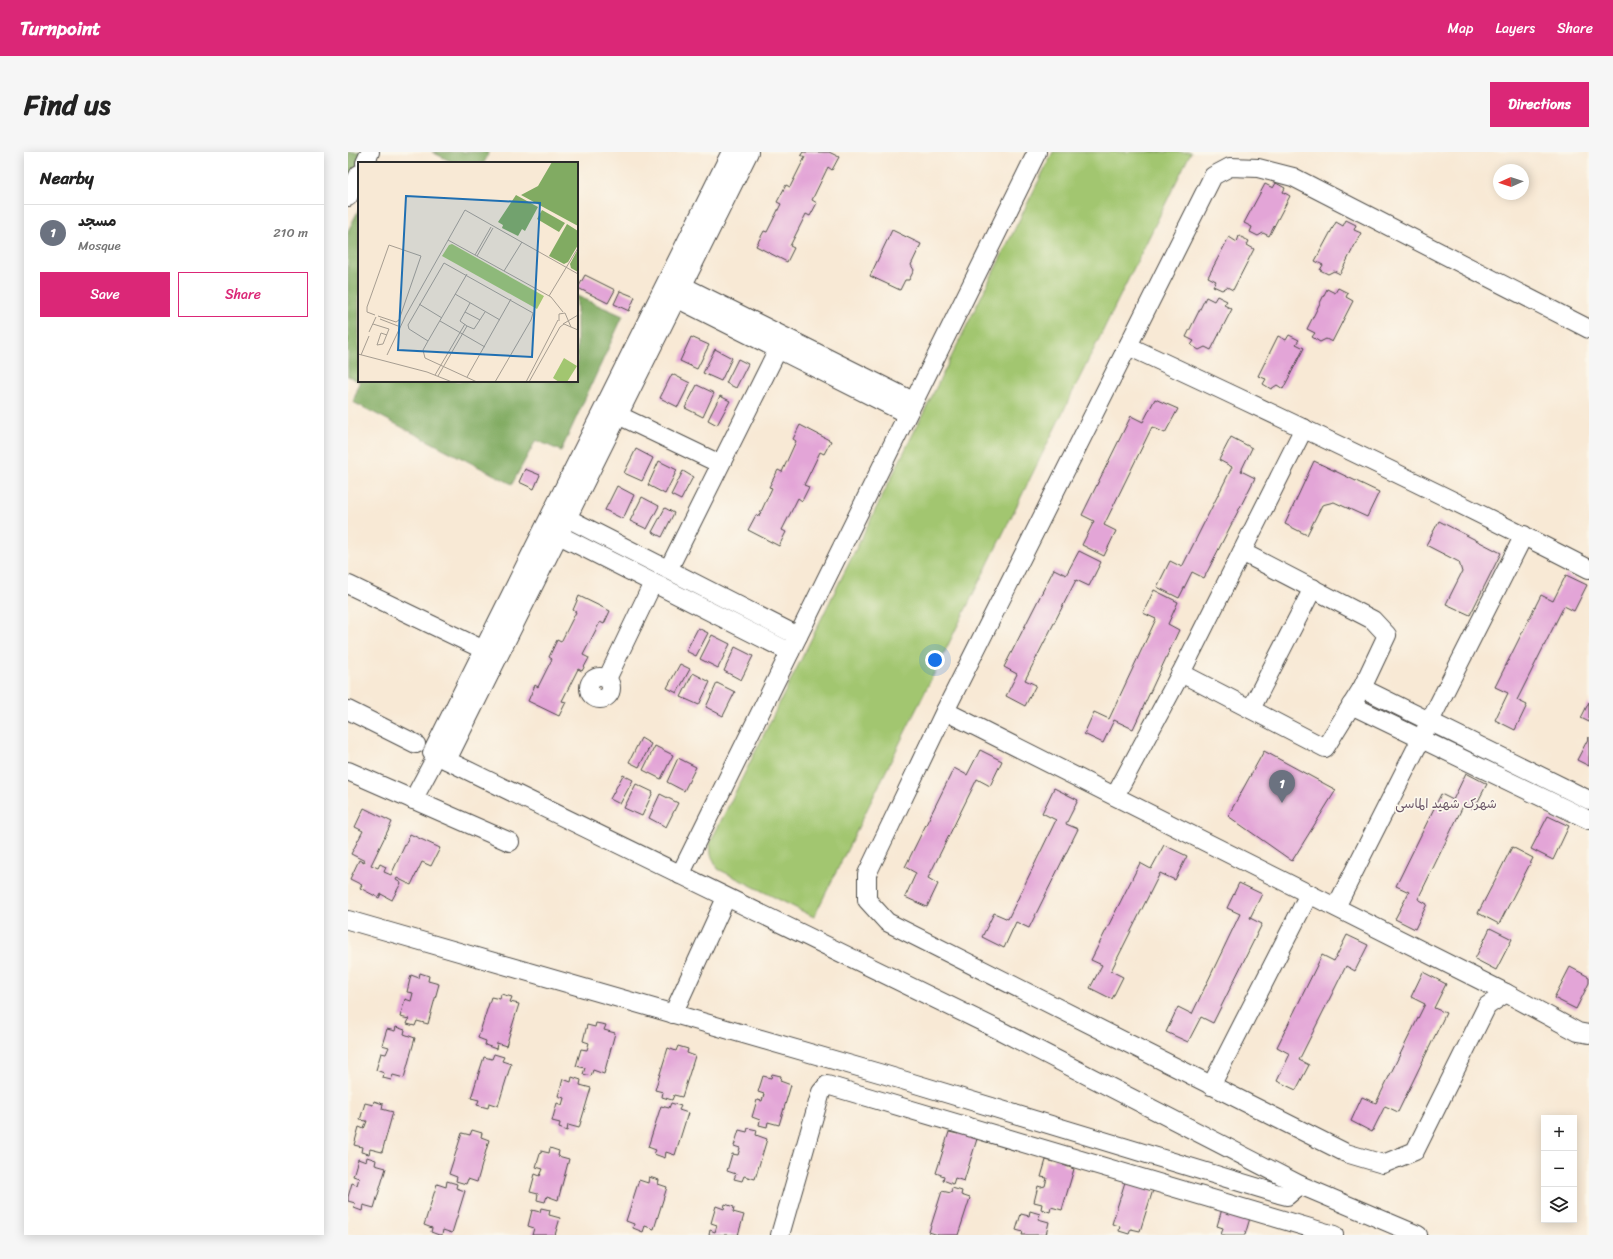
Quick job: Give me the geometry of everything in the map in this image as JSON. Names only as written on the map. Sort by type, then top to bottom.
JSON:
[{"type":"street","points":[[365,162],[370,152]]},
{"type":"street","points":[[413,800],[439,756],[559,535],[618,415],[675,290],[731,152]]},
{"type":"street","points":[[439,756],[484,650],[749,152]]},
{"type":"street","points":[[680,875],[1037,152]]},
{"type":"street","points":[[1506,993],[1487,1006],[1415,1151],[1382,1164],[1346,1153],[887,922],[868,900],[867,874],[945,711],[1213,176],[1230,166],[1258,168],[1293,177],[1589,329]]},
{"type":"street","points":[[348,197],[358,176]]},
{"type":"street","points":[[675,290],[778,349],[910,408]]},
{"type":"street","points":[[675,290],[910,408]]},
{"type":"street","points":[[1128,346],[1304,428],[1589,569]]},
{"type":"street","points":[[668,570],[778,349]]},
{"type":"street","points":[[618,415],[720,464]]},
{"type":"street","points":[[1114,796],[1182,672],[1304,428]]},
{"type":"street","points":[[567,518],[668,570],[794,644]]},
{"type":"street","points":[[559,535],[653,583],[794,644]]},
{"type":"street","points":[[1336,907],[1524,536]]},
{"type":"street","points":[[1182,672],[1326,748],[1362,688],[1387,635],[1373,620],[1242,552]]},
{"type":"street","points":[[348,581],[484,650]]},
{"type":"street","points":[[607,679],[653,583]]},
{"type":"street","points":[[1251,709],[1313,588]]},
{"type":"street","points":[[1362,688],[1589,800]]},
{"type":"street","points":[[1351,705],[1589,820]]},
{"type":"street","points":[[348,710],[416,744]]},
{"type":"street","points":[[945,711],[1506,993],[1578,1032],[1589,1034]]},
{"type":"street","points":[[439,756],[726,898],[1003,1032],[1300,1185],[1418,1235]]},
{"type":"street","points":[[348,771],[510,842]]},
{"type":"street","points":[[1211,1086],[1309,894]]},
{"type":"street","points":[[673,1014],[726,898]]},
{"type":"street","points":[[348,920],[886,1075],[1279,1194],[1287,1196],[1300,1185]]},
{"type":"street","points":[[780,1235],[821,1092],[827,1085],[1334,1235]]},
{"type":"green space","points":[[348,152],[364,152],[358,162],[348,185]]},
{"type":"green space","points":[[432,152],[489,152],[484,162],[452,162]]},
{"type":"green space","points":[[1053,152],[1191,152],[814,917],[718,869],[711,855],[710,843]]},
{"type":"green space","points":[[358,211],[358,381],[348,376],[348,231]]},
{"type":"green space","points":[[578,296],[623,316],[561,451],[536,440],[512,484],[353,402],[360,382],[578,382]]},
{"type":"building","points":[[803,152],[829,152],[839,157],[832,170],[828,167],[812,200],[817,203],[810,216],[806,214],[790,246],[794,248],[787,262],[756,246],[764,231],[767,232],[781,204],[777,202],[786,185],[790,187],[805,157],[801,155]]},
{"type":"building","points":[[1276,183],[1285,188],[1283,192],[1290,196],[1269,236],[1263,233],[1258,236],[1250,232],[1252,227],[1244,223],[1265,184],[1273,188]]},
{"type":"building","points":[[1346,220],[1356,225],[1354,230],[1361,233],[1340,274],[1334,271],[1328,274],[1320,270],[1323,265],[1315,261],[1336,222],[1343,226]]},
{"type":"building","points":[[892,230],[921,244],[911,265],[914,270],[909,280],[905,280],[900,290],[870,276]]},
{"type":"building","points":[[1239,236],[1249,241],[1247,245],[1254,249],[1233,290],[1227,287],[1222,290],[1213,286],[1216,281],[1208,277],[1229,237],[1237,242]]},
{"type":"building","points":[[585,275],[615,290],[608,303],[578,288]]},
{"type":"building","points":[[1338,288],[1348,293],[1346,297],[1353,301],[1332,342],[1326,339],[1320,342],[1312,337],[1315,333],[1307,329],[1327,289],[1335,293]]},
{"type":"building","points":[[620,291],[635,297],[629,311],[614,304]]},
{"type":"building","points":[[1217,296],[1227,301],[1224,305],[1232,309],[1211,350],[1205,347],[1199,350],[1191,345],[1194,341],[1186,337],[1206,297],[1214,301]]},
{"type":"building","points":[[1289,335],[1299,340],[1296,344],[1304,348],[1283,389],[1277,385],[1271,389],[1263,384],[1266,379],[1258,376],[1278,336],[1286,340]]},
{"type":"building","points":[[691,337],[709,345],[697,369],[680,361]]},
{"type":"building","points":[[715,349],[732,358],[721,381],[703,373]]},
{"type":"building","points":[[738,359],[748,364],[736,388],[726,383]]},
{"type":"building","points":[[672,374],[690,383],[678,407],[660,398]]},
{"type":"building","points":[[697,385],[714,393],[703,417],[685,408]]},
{"type":"building","points":[[720,396],[730,401],[717,425],[708,420]]},
{"type":"building","points":[[1155,399],[1178,409],[1165,433],[1152,427],[1104,525],[1116,531],[1104,556],[1082,545],[1094,521],[1082,515],[1131,416],[1143,422]]},
{"type":"building","points":[[800,425],[831,441],[824,454],[820,452],[804,485],[809,487],[802,501],[798,498],[782,530],[786,532],[779,546],[748,530],[756,515],[759,516],[772,488],[769,487],[778,470],[782,472],[796,441],[793,439]]},
{"type":"building","points":[[1231,437],[1252,448],[1241,471],[1255,478],[1204,578],[1192,572],[1179,598],[1157,587],[1170,561],[1182,567],[1232,467],[1219,460]]},
{"type":"building","points":[[636,449],[653,458],[642,481],[624,473]]},
{"type":"building","points":[[659,461],[677,470],[665,494],[648,485]]},
{"type":"building","points":[[1314,461],[1379,492],[1367,517],[1334,502],[1322,505],[1307,535],[1285,524]]},
{"type":"building","points":[[525,469],[540,475],[534,489],[519,482]]},
{"type":"building","points":[[683,471],[693,477],[681,500],[671,495]]},
{"type":"building","points":[[617,486],[634,495],[623,519],[605,510]]},
{"type":"building","points":[[642,497],[659,506],[647,529],[630,521]]},
{"type":"building","points":[[665,508],[674,513],[662,537],[652,532]]},
{"type":"building","points":[[1439,521],[1501,553],[1470,615],[1446,604],[1462,572],[1459,562],[1426,545]]},
{"type":"building","points":[[1079,551],[1101,562],[1089,586],[1076,580],[1025,680],[1036,685],[1025,706],[1006,696],[1017,674],[1004,667],[1054,569],[1066,575]]},
{"type":"building","points":[[1566,575],[1587,585],[1574,611],[1564,606],[1517,700],[1527,705],[1515,730],[1495,720],[1508,693],[1495,687],[1541,595],[1553,601]]},
{"type":"building","points":[[1154,590],[1178,602],[1168,624],[1179,630],[1133,729],[1114,720],[1103,743],[1084,734],[1094,712],[1109,719],[1156,619],[1143,613]]},
{"type":"building","points":[[579,596],[610,611],[604,624],[600,622],[583,655],[589,658],[582,671],[578,669],[562,701],[566,702],[559,716],[528,701],[535,685],[538,687],[552,659],[549,657],[557,640],[561,642],[576,612],[573,610]]},
{"type":"building","points":[[698,628],[708,633],[696,656],[686,651]]},
{"type":"building","points":[[712,635],[730,644],[718,668],[700,659]]},
{"type":"building","points":[[735,647],[753,656],[741,680],[724,671]]},
{"type":"building","points":[[680,664],[690,669],[677,693],[667,688]]},
{"type":"building","points":[[693,673],[710,682],[699,705],[681,697]]},
{"type":"building","points":[[717,683],[735,692],[723,716],[706,707]]},
{"type":"building","points":[[1589,702],[1589,722],[1581,718]]},
{"type":"building","points":[[1589,737],[1589,766],[1577,760]]},
{"type":"building","points":[[641,738],[651,744],[639,767],[629,762]]},
{"type":"building","points":[[655,746],[673,755],[661,779],[643,770]]},
{"type":"building","points":[[980,750],[1002,761],[990,786],[977,779],[928,878],[938,884],[927,907],[905,897],[916,873],[905,867],[954,768],[967,775]]},
{"type":"building","points":[[1264,751],[1336,790],[1292,861],[1228,816]]},
{"type":"building","points":[[678,758],[696,767],[684,791],[667,782]]},
{"type":"building","points":[[1466,773],[1487,784],[1474,809],[1464,804],[1418,899],[1427,904],[1415,929],[1395,919],[1409,892],[1396,886],[1441,794],[1453,800]]},
{"type":"building","points":[[623,775],[633,780],[620,804],[610,799]]},
{"type":"building","points":[[636,784],[653,792],[642,816],[624,808]]},
{"type":"building","points":[[1054,788],[1078,800],[1066,824],[1078,829],[1029,928],[1016,922],[1004,948],[982,937],[994,913],[1008,919],[1056,820],[1042,813]]},
{"type":"building","points":[[660,794],[678,803],[666,827],[649,818]]},
{"type":"building","points":[[364,808],[392,822],[371,865],[378,868],[380,864],[386,867],[384,872],[391,875],[410,834],[440,848],[431,866],[422,862],[411,885],[397,878],[396,880],[401,883],[392,900],[381,894],[379,898],[360,888],[362,885],[350,879],[359,860],[364,863],[365,861],[351,854],[363,831],[355,827]]},
{"type":"building","points":[[1548,816],[1569,826],[1553,860],[1531,849]]},
{"type":"building","points":[[1164,845],[1187,856],[1175,880],[1160,873],[1111,971],[1123,977],[1112,999],[1090,988],[1102,965],[1091,960],[1140,863],[1151,869]]},
{"type":"building","points":[[1512,847],[1533,858],[1499,924],[1478,913]]},
{"type":"building","points":[[1239,883],[1262,894],[1250,918],[1262,924],[1213,1023],[1201,1017],[1188,1042],[1166,1032],[1178,1007],[1192,1014],[1240,914],[1227,908]]},
{"type":"building","points":[[1490,928],[1512,939],[1496,970],[1475,959]]},
{"type":"building","points":[[1347,935],[1368,945],[1355,971],[1346,966],[1299,1060],[1309,1065],[1296,1090],[1277,1081],[1290,1054],[1277,1047],[1322,955],[1334,961]]},
{"type":"building","points":[[1570,967],[1589,977],[1589,983],[1576,1009],[1554,998]]},
{"type":"building","points":[[1423,972],[1446,984],[1434,1008],[1446,1013],[1398,1112],[1385,1106],[1372,1132],[1351,1121],[1362,1097],[1376,1103],[1425,1004],[1411,997]]},
{"type":"building","points":[[420,973],[429,976],[428,981],[439,984],[428,1024],[417,1021],[415,1026],[407,1024],[409,1019],[400,1017],[405,999],[411,1001],[413,993],[407,992],[411,975],[419,978]]},
{"type":"building","points":[[501,994],[512,997],[510,1002],[519,1004],[506,1046],[497,1043],[496,1049],[485,1045],[486,1041],[478,1038],[491,997],[500,999]]},
{"type":"building","points":[[596,1023],[606,1025],[604,1030],[615,1033],[604,1074],[593,1070],[591,1076],[583,1074],[585,1068],[576,1066],[581,1049],[587,1050],[589,1043],[583,1041],[587,1025],[595,1027]]},
{"type":"building","points":[[396,1027],[405,1030],[404,1034],[415,1038],[404,1078],[393,1075],[391,1080],[383,1078],[384,1073],[376,1070],[381,1053],[386,1054],[389,1047],[382,1045],[387,1029],[395,1031]]},
{"type":"building","points":[[678,1046],[688,1049],[687,1053],[695,1056],[682,1097],[674,1095],[672,1100],[662,1097],[663,1092],[655,1090],[668,1048],[676,1051]]},
{"type":"building","points":[[494,1054],[504,1057],[502,1061],[511,1064],[498,1106],[489,1103],[488,1108],[477,1105],[479,1100],[471,1098],[484,1057],[492,1059]]},
{"type":"building","points":[[772,1074],[781,1076],[780,1081],[791,1085],[779,1125],[768,1122],[767,1127],[759,1125],[760,1120],[752,1117],[757,1100],[762,1101],[764,1094],[758,1092],[763,1076],[771,1078]]},
{"type":"building","points":[[572,1077],[581,1080],[580,1085],[591,1088],[579,1128],[568,1125],[567,1131],[559,1128],[560,1123],[552,1121],[557,1103],[562,1105],[564,1098],[558,1096],[563,1079],[571,1082]]},
{"type":"building","points":[[374,1101],[383,1104],[382,1109],[393,1112],[382,1152],[370,1149],[369,1154],[361,1152],[362,1147],[354,1145],[359,1127],[364,1129],[367,1121],[360,1120],[365,1103],[373,1105]]},
{"type":"building","points":[[671,1103],[681,1106],[679,1110],[688,1113],[675,1155],[666,1152],[665,1158],[654,1154],[656,1150],[648,1147],[661,1106],[669,1108]]},
{"type":"building","points":[[748,1128],[757,1130],[756,1135],[767,1139],[755,1179],[744,1176],[742,1181],[734,1179],[736,1174],[727,1171],[732,1154],[738,1155],[740,1148],[734,1146],[739,1130],[747,1132]]},
{"type":"building","points":[[959,1129],[969,1132],[968,1136],[977,1139],[964,1181],[955,1178],[953,1184],[943,1180],[944,1176],[936,1173],[949,1132],[958,1134]]},
{"type":"building","points":[[472,1130],[482,1133],[481,1137],[489,1140],[477,1182],[468,1179],[466,1184],[456,1181],[457,1177],[449,1174],[462,1133],[470,1135]]},
{"type":"building","points":[[550,1148],[559,1151],[558,1156],[569,1159],[558,1200],[547,1196],[545,1202],[537,1200],[538,1194],[530,1192],[535,1174],[540,1176],[543,1169],[536,1167],[541,1151],[549,1153]]},
{"type":"building","points":[[367,1157],[376,1160],[375,1165],[386,1168],[374,1208],[363,1205],[362,1211],[354,1208],[355,1203],[348,1201],[348,1197],[352,1183],[357,1185],[359,1178],[353,1176],[358,1159],[366,1162]]},
{"type":"building","points":[[1055,1158],[1064,1161],[1063,1165],[1074,1169],[1062,1210],[1051,1207],[1050,1212],[1041,1209],[1042,1204],[1034,1202],[1038,1186],[1045,1186],[1047,1178],[1041,1177],[1046,1160],[1053,1162]]},
{"type":"building","points":[[649,1177],[659,1180],[658,1184],[667,1187],[654,1229],[645,1226],[643,1232],[633,1228],[634,1224],[626,1221],[639,1180],[648,1183]]},
{"type":"building","points":[[447,1181],[457,1184],[456,1188],[465,1191],[452,1233],[443,1230],[442,1235],[439,1235],[431,1232],[432,1228],[424,1225],[437,1184],[446,1187]]},
{"type":"building","points":[[1125,1182],[1153,1190],[1140,1231],[1131,1229],[1129,1234],[1119,1231],[1120,1226],[1112,1224]]},
{"type":"building","points":[[952,1188],[962,1191],[961,1195],[970,1198],[958,1235],[938,1235],[929,1232],[942,1191],[951,1193]]},
{"type":"building","points":[[725,1204],[734,1207],[733,1212],[744,1215],[738,1235],[709,1235],[710,1230],[715,1232],[717,1225],[711,1223],[716,1206],[724,1209]]},
{"type":"building","points":[[541,1208],[550,1210],[549,1215],[560,1218],[555,1235],[532,1235],[534,1228],[528,1226],[532,1210],[540,1212]]},
{"type":"building","points":[[1222,1209],[1250,1218],[1245,1235],[1221,1235],[1223,1228],[1217,1226]]},
{"type":"building","points":[[1030,1211],[1040,1214],[1038,1219],[1049,1222],[1046,1235],[1022,1235],[1023,1232],[1016,1230],[1021,1214],[1029,1216]]},
{"type":"place","name":"مسجد","points":[[1282,803]]},
{"type":"district","name":"شهرک شهید الماسی","points":[[1446,803]]}]
